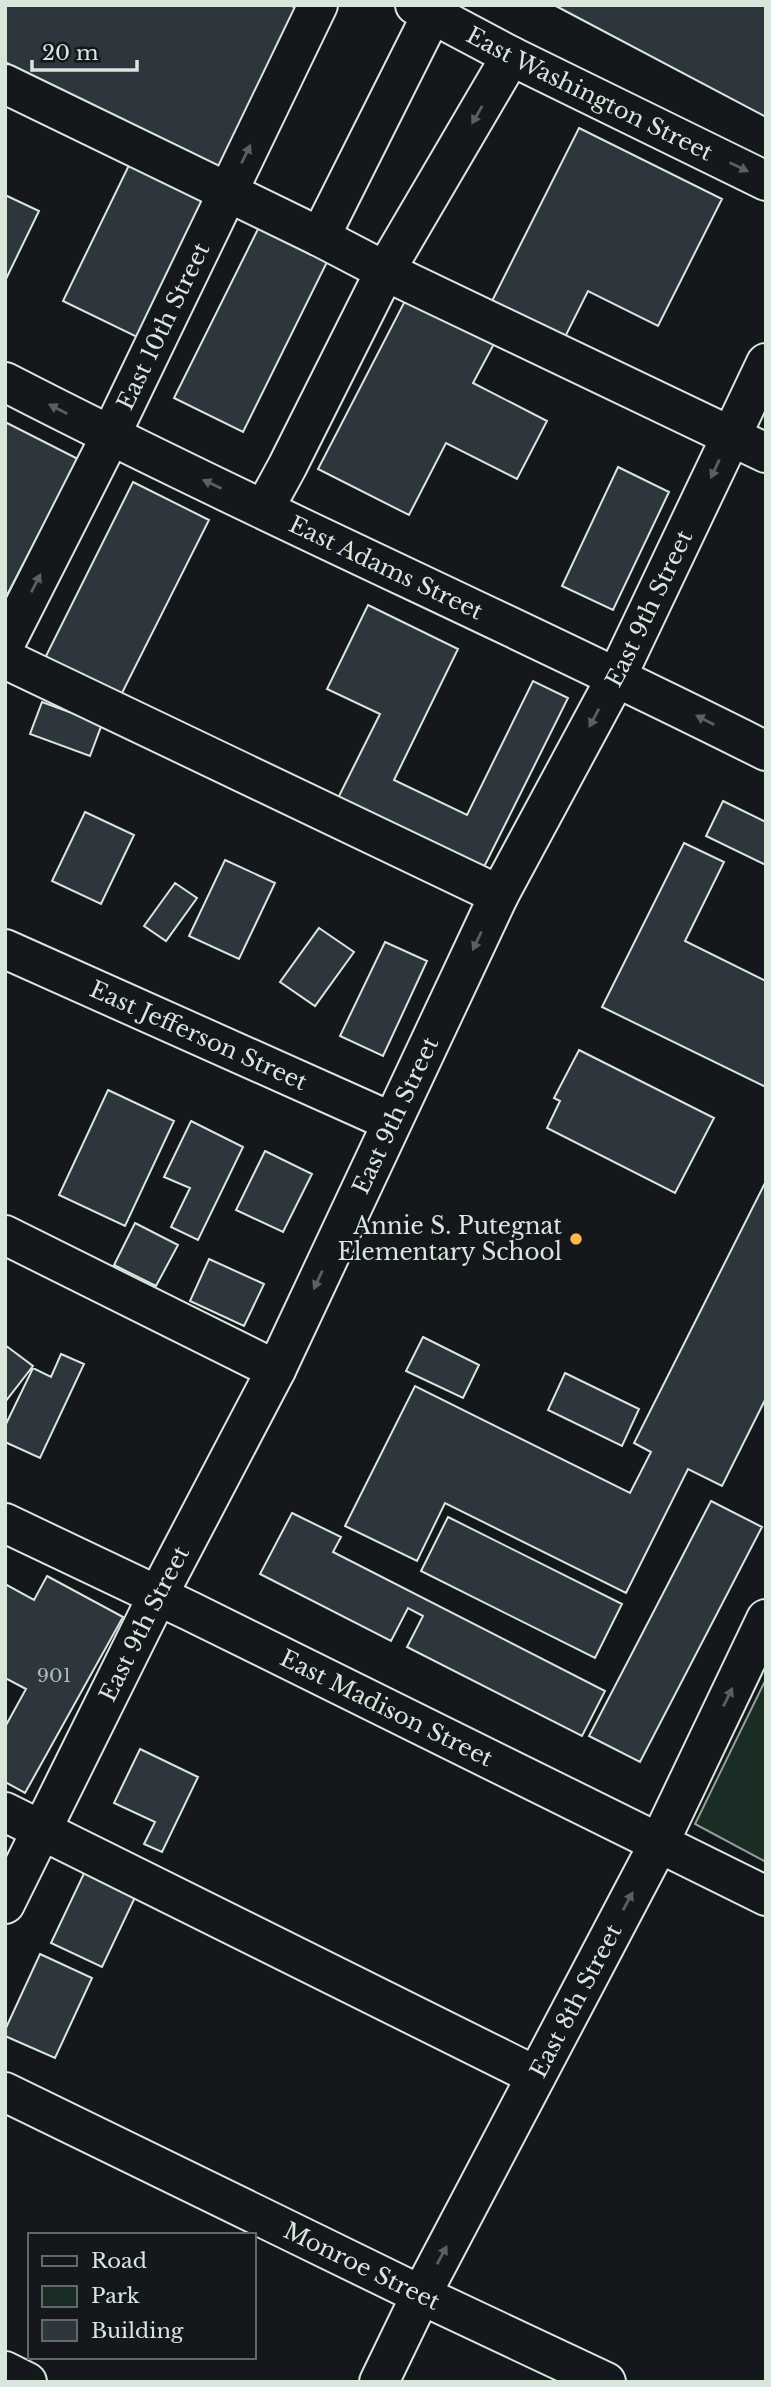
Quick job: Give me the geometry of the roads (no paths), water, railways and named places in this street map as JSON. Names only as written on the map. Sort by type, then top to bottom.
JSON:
[{"type":"street","name":"East 10th Street","points":[[5,644],[110,436],[318,5]]},
{"type":"street","points":[[320,237],[424,10]]},
{"type":"street","name":"East Washington Street","points":[[424,10],[511,56],[766,181]]},
{"type":"street","points":[[264,509],[385,271],[511,56]]},
{"type":"street","points":[[5,84],[385,271],[766,453]]},
{"type":"street","name":"East 9th Street","points":[[5,1904],[158,1595],[276,1370],[499,895],[617,676],[766,363]]},
{"type":"street","name":"East Adams Street","points":[[5,382],[110,436],[617,676],[766,751]]},
{"type":"street","points":[[5,659],[499,895]]},
{"type":"street","name":"East Jefferson Street","points":[[5,949],[392,1122]]},
{"type":"street","points":[[5,1236],[276,1370]]},
{"type":"street","name":"East Madison Street","points":[[5,1523],[158,1595],[766,1896]]},
{"type":"street","name":"East 8th Street","points":[[379,2382],[421,2295],[659,1843],[766,1619]]},
{"type":"street","points":[[5,1812],[536,2076]]},
{"type":"street","name":"Monroe Street","points":[[5,2092],[606,2382]]},
{"type":"street","points":[[5,2371],[27,2382]]},
{"type":"place","name":"Annie S. Putegnat Elementary School","points":[[576,1239]]}]
